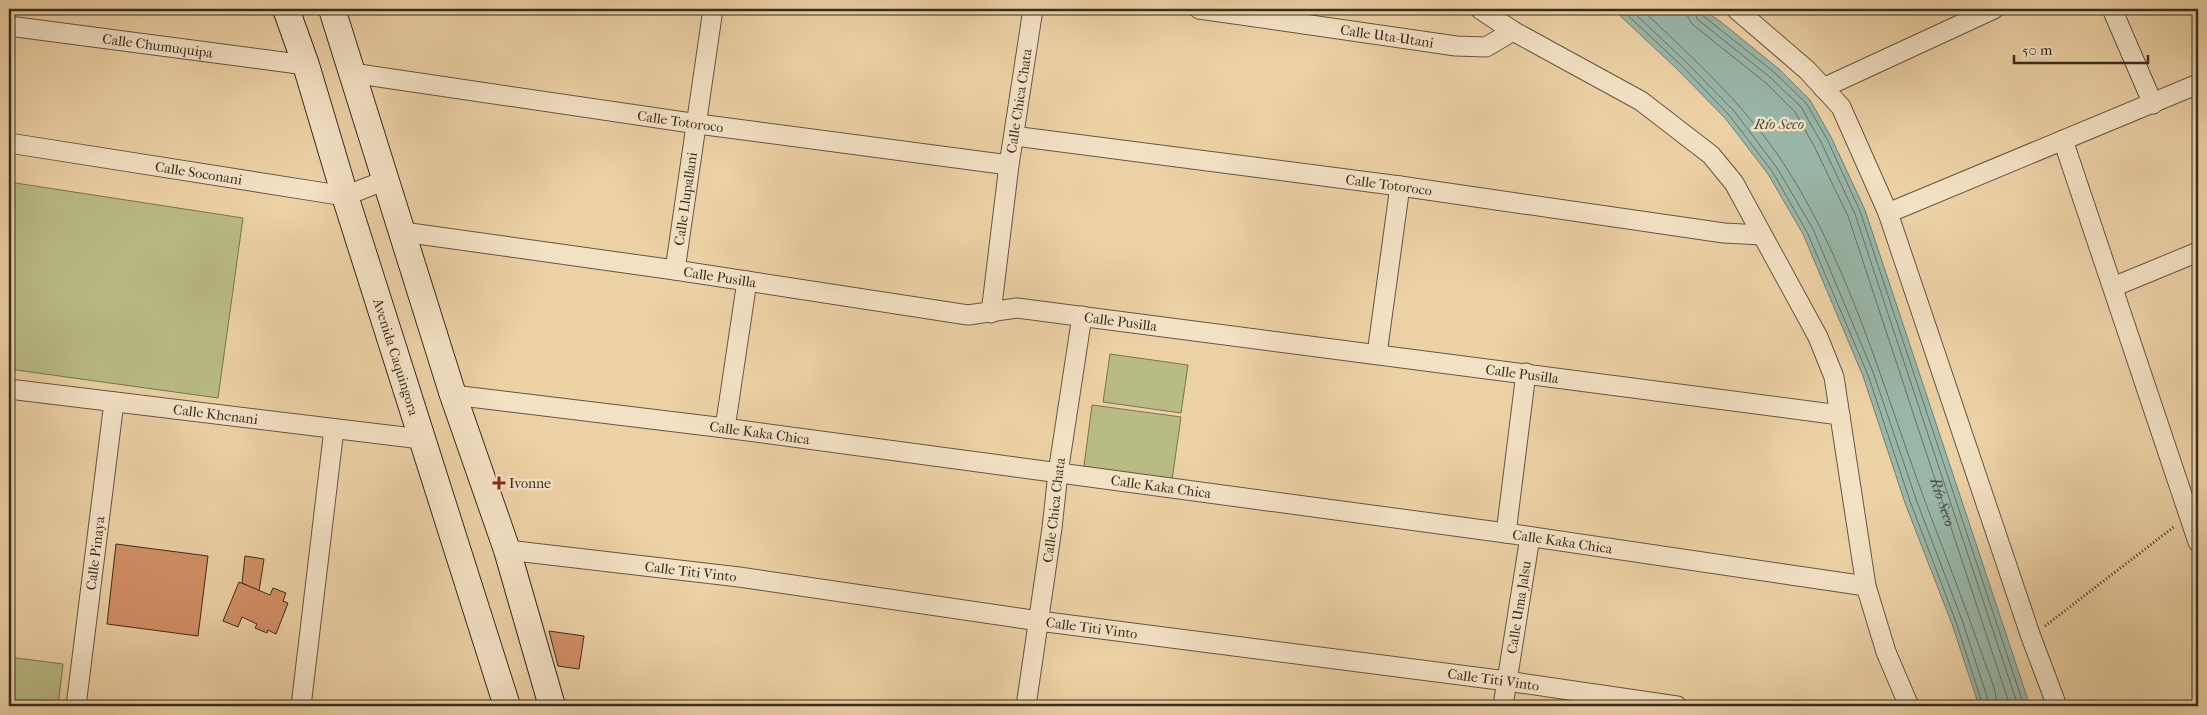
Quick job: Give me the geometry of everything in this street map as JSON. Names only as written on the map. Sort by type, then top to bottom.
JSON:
[{"type":"street","name":"Avenida Caquingora","points":[[286,9],[306,65],[421,439],[507,706]]},
{"type":"street","points":[[332,9],[453,395],[507,550],[552,706]]},
{"type":"street","name":"Calle Llupallani","points":[[675,270],[714,9]]},
{"type":"street","name":"Calle Chica Chata","points":[[991,313],[1033,9]]},
{"type":"street","name":"Calle Uta-Utani","points":[[1199,9],[1456,46],[1486,47],[1513,31]]},
{"type":"street","points":[[1480,9],[1513,31],[1641,101],[1711,155],[1734,183],[1818,337],[1834,377],[1866,586],[1886,652],[1909,706]]},
{"type":"street","points":[[1736,9],[1807,70],[1841,107],[1888,213],[2032,637],[2058,706]]},
{"type":"street","points":[[1823,88],[1994,9]]},
{"type":"street","points":[[2112,9],[2153,104]]},
{"type":"street","name":"Calle Chumuquipa","points":[[9,26],[306,65]]},
{"type":"street","name":"Calle Totoroco","points":[[352,73],[698,124],[1010,165]]},
{"type":"street","points":[[1888,213],[2198,84]]},
{"type":"street","name":"Calle Totoroco","points":[[1014,136],[1400,186],[1724,232],[1762,235]]},
{"type":"street","points":[[2064,140],[2112,287],[2194,512],[2198,542]]},
{"type":"street","name":"Calle Soconani","points":[[9,143],[345,196]]},
{"type":"street","points":[[345,196],[386,180]]},
{"type":"street","points":[[1377,354],[1400,186]]},
{"type":"street","name":"Calle Pusilla","points":[[403,232],[675,270],[968,315],[1017,308],[1840,415]]},
{"type":"street","points":[[2112,287],[2198,252]]},
{"type":"street","points":[[725,428],[746,281]]},
{"type":"street","name":"Calle Chica Chata","points":[[1026,706],[1058,472],[1082,316]]},
{"type":"street","points":[[1506,533],[1526,373]]},
{"type":"street","name":"Calle Khenani","points":[[9,389],[421,439]]},
{"type":"street","name":"Calle Kaka Chica","points":[[453,395],[725,428],[1058,472],[1506,533],[1866,586]]},
{"type":"street","name":"Calle Pinaya","points":[[76,706],[114,402]]},
{"type":"street","points":[[302,706],[334,429]]},
{"type":"street","name":"Calle Uma Jalsu","points":[[1503,706],[1530,538]]},
{"type":"street","name":"Calle Titi Vinto","points":[[507,550],[739,577],[1039,621],[1507,681],[1677,706]]},
{"type":"path","points":[[2032,637],[2194,512]]},
{"type":"green space","points":[[9,182],[243,218],[218,398],[9,369]]},
{"type":"green space","points":[[1110,354],[1188,365],[1181,413],[1103,402]]},
{"type":"green space","points":[[1092,405],[1181,417],[1170,494],[1082,481]]},
{"type":"green space","points":[[9,657],[63,664],[58,706],[9,706]]},
{"type":"water","name":"Río Seco","points":[[1613,9],[1702,9],[1779,69],[1810,100],[1831,137],[1865,210],[2030,706],[1979,706],[1952,624],[1905,503],[1863,376],[1803,234],[1768,174],[1725,118],[1677,69]]},
{"type":"building","points":[[116,544],[208,556],[198,636],[107,624]]},
{"type":"building","points":[[245,556],[264,559],[259,591],[242,583]]},
{"type":"building","points":[[239,582],[270,595],[273,588],[286,593],[283,601],[288,603],[276,634],[268,630],[267,633],[255,628],[257,624],[242,617],[238,627],[223,621]]},
{"type":"building","points":[[549,631],[584,636],[579,669],[558,666]]},
{"type":"place","name":"Ivonne","points":[[499,483]]}]
